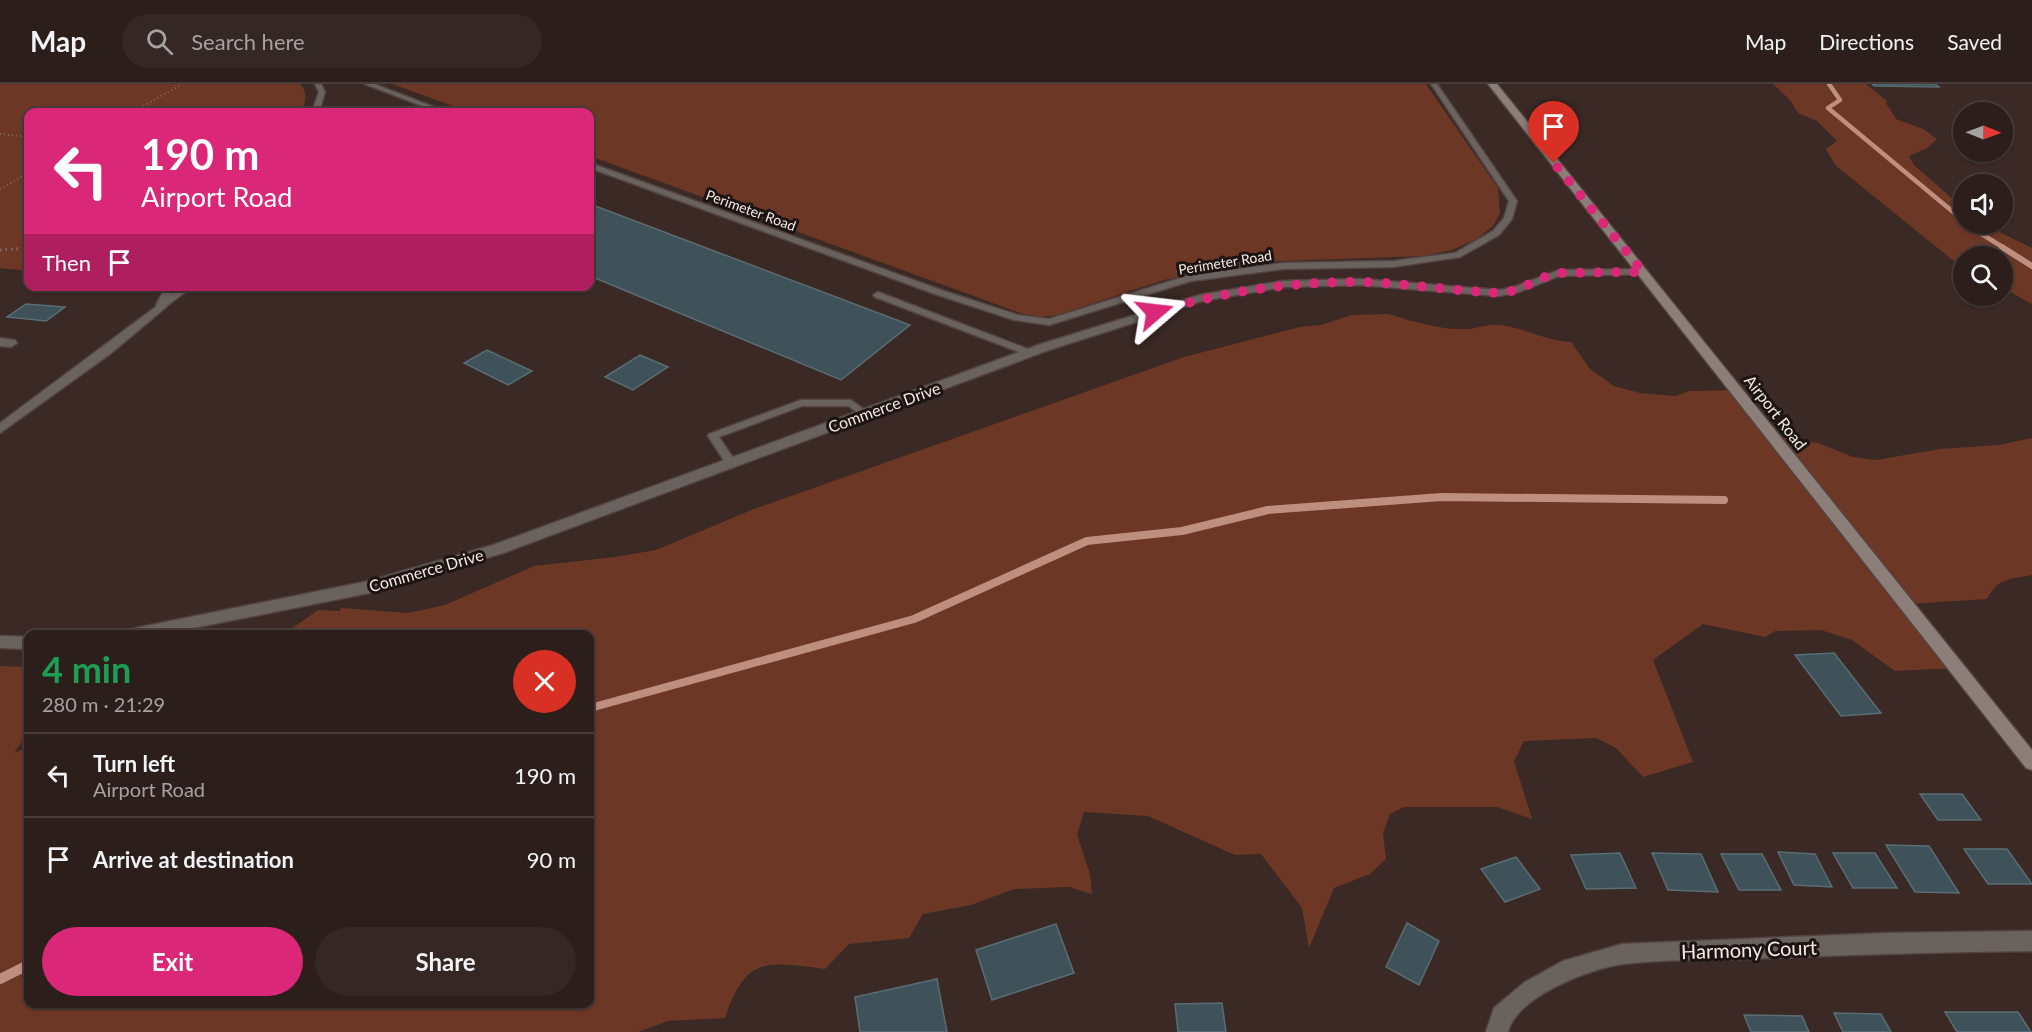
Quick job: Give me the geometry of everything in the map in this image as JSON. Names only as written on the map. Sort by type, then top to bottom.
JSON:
[{"type":"main road","name":"Airport Road","points":[[1491,84],[2032,763]]},
{"type":"street","name":"Commerce Drive","points":[[156,630],[358,590],[498,549],[1030,353],[1200,298],[1283,284],[1360,282],[1499,293],[1515,292],[1546,276],[1559,273],[1643,272]]},
{"type":"street","points":[[0,429],[106,351],[161,306]]},
{"type":"street","points":[[0,642],[24,643]]},
{"type":"street","name":"Harmony Court","points":[[1497,1032],[1501,1015],[1532,989],[1563,971],[1622,954],[1888,943],[2032,941]]},
{"type":"lane","points":[[317,108],[322,92],[318,84]]},
{"type":"lane","points":[[368,84],[432,108]]},
{"type":"lane","name":"Perimeter Road","points":[[594,167],[949,296],[1017,318],[1049,322],[1190,278],[1283,266],[1428,261],[1457,255],[1480,244],[1496,233],[1508,219],[1513,201],[1434,84]]},
{"type":"lane","points":[[161,306],[168,291]]},
{"type":"lane","points":[[161,306],[182,291]]},
{"type":"lane","points":[[878,295],[1030,353]]},
{"type":"lane","points":[[732,464],[713,436],[801,403],[851,403],[865,414]]},
{"type":"path","points":[[140,108],[182,84]]},
{"type":"path","points":[[0,134],[24,137]]},
{"type":"path","points":[[0,189],[24,175]]},
{"type":"path","points":[[0,249],[24,248]]},
{"type":"shaded area","points":[[0,84],[300,84],[304,90],[303,108],[24,108],[24,271],[0,268]]},
{"type":"shaded area","points":[[392,84],[1426,84],[1498,188],[1500,214],[1493,226],[1477,239],[1452,250],[1424,256],[1280,261],[1206,271],[1164,280],[1057,315],[1039,317],[1020,313],[594,157],[594,108],[459,108]]},
{"type":"shaded area","points":[[1773,84],[1866,84],[1887,101],[1896,119],[1923,129],[1937,139],[1927,148],[1909,156],[1914,165],[1953,199],[1953,234],[2003,234],[2032,248],[2032,304],[2013,294],[2013,246],[1953,246],[1953,260],[1950,258],[1835,165],[1826,149],[1837,141],[1817,121],[1798,113],[1790,100]]},
{"type":"shaded area","points":[[1388,314],[1456,329],[1494,325],[1508,326],[1571,342],[1590,369],[1614,386],[1640,393],[1675,396],[1689,391],[1734,390],[1772,435],[1818,443],[1853,457],[1876,460],[1940,449],[1999,445],[2032,438],[2032,575],[2000,583],[1987,599],[1908,604],[1955,668],[1895,671],[1852,640],[1821,630],[1775,631],[1765,637],[1703,624],[1653,660],[1693,762],[1643,777],[1616,748],[1596,738],[1524,741],[1514,761],[1532,819],[1497,807],[1404,807],[1390,814],[1383,833],[1386,859],[1370,874],[1334,888],[1309,948],[1302,908],[1261,854],[1235,855],[1148,816],[1084,812],[1077,835],[1090,874],[1092,894],[1069,887],[1014,889],[971,905],[923,914],[909,938],[849,944],[825,969],[788,965],[761,967],[741,983],[725,1018],[668,1021],[638,1032],[0,1032],[0,666],[24,667],[24,739],[14,753],[24,749],[24,1008],[594,1008],[594,630],[290,630],[318,610],[340,611],[341,608],[408,613],[445,605],[534,566],[656,550],[754,509],[1184,357],[1300,327],[1321,325],[1352,315]]},
{"type":"building","points":[[1872,84],[1935,84],[1939,87],[1874,86]]},
{"type":"building","points":[[594,206],[910,325],[841,380],[594,278]]},
{"type":"building","points":[[26,304],[65,307],[46,321],[7,317]]},
{"type":"building","points":[[487,350],[532,371],[508,385],[464,363]]},
{"type":"building","points":[[640,355],[668,367],[633,390],[605,377]]},
{"type":"building","points":[[1834,653],[1881,713],[1841,716],[1795,655]]},
{"type":"building","points":[[1920,794],[1962,794],[1981,820],[1938,820]]},
{"type":"building","points":[[1886,845],[1929,846],[1959,893],[1915,892]]},
{"type":"building","points":[[1964,849],[2007,849],[2032,884],[1988,884]]},
{"type":"building","points":[[1778,852],[1815,854],[1832,887],[1794,885]]},
{"type":"building","points":[[1620,853],[1636,888],[1586,889],[1571,855]]},
{"type":"building","points":[[1652,853],[1701,854],[1718,892],[1668,890]]},
{"type":"building","points":[[1833,853],[1875,853],[1897,888],[1853,888]]},
{"type":"building","points":[[1721,854],[1762,854],[1781,890],[1739,890]]},
{"type":"building","points":[[1516,857],[1540,889],[1505,902],[1481,869]]},
{"type":"building","points":[[1407,923],[1439,941],[1419,985],[1386,967]]},
{"type":"building","points":[[1056,924],[1074,973],[992,1000],[976,950]]},
{"type":"building","points":[[937,979],[947,1032],[860,1032],[855,997]]},
{"type":"building","points":[[1222,1003],[1226,1032],[1178,1032],[1175,1004]]},
{"type":"building","points":[[1945,1012],[2018,1012],[2031,1032],[1957,1032]]},
{"type":"building","points":[[1834,1013],[1881,1014],[1891,1032],[1843,1032]]},
{"type":"building","points":[[1744,1015],[1802,1016],[1809,1032],[1751,1032]]},
{"type":"waterway","points":[[1829,84],[1840,100],[1828,108],[1953,212]]},
{"type":"waterway","points":[[1982,234],[2001,246]]},
{"type":"waterway","points":[[2013,254],[2032,266]]},
{"type":"waterway","points":[[594,707],[914,619],[1087,541],[1182,531],[1268,510],[1442,497],[1724,500]]},
{"type":"waterway","points":[[0,979],[24,967]]},
{"type":"route","points":[[1155,312],[1200,298],[1283,284],[1360,282],[1499,293],[1515,292],[1546,276],[1559,273],[1643,272],[1554,163]]}]
